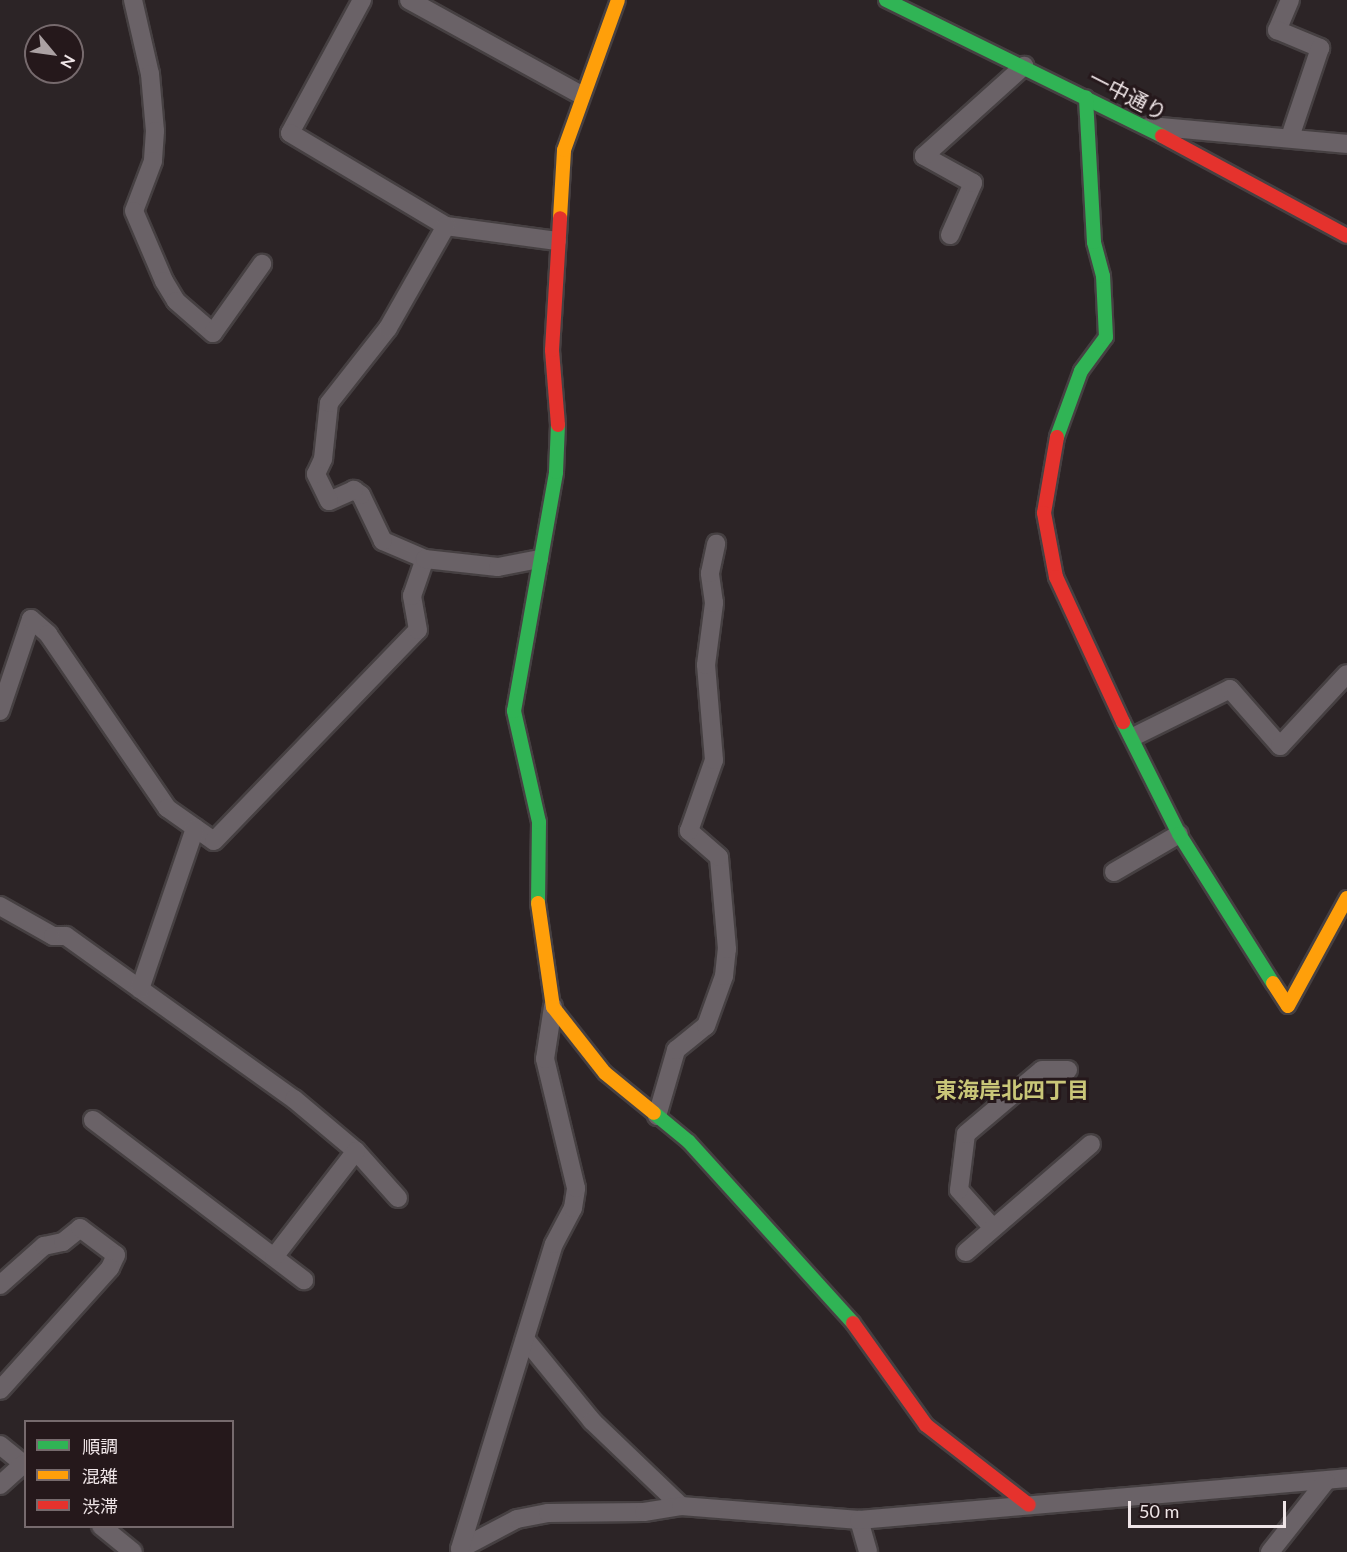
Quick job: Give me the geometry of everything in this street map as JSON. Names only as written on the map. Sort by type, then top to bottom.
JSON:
[{"type":"street","points":[[134,0],[150,74],[155,131],[153,161],[134,211],[164,281],[176,301],[213,333],[262,264]]},
{"type":"street","points":[[362,0],[290,133],[446,226],[557,241]]},
{"type":"street","points":[[410,0],[581,94]]},
{"type":"street","points":[[618,0],[581,94],[564,150],[552,350],[559,435],[514,711],[539,822],[538,920],[553,1007],[545,1059],[576,1188],[573,1208],[554,1244],[460,1549],[517,1519],[681,1506],[859,1520],[1347,1478]]},
{"type":"street","name":"一中通り","points":[[886,0],[1142,125],[1347,236]]},
{"type":"street","points":[[1290,0],[1277,30],[1320,48],[1290,137]]},
{"type":"street","points":[[950,235],[974,183],[924,156],[1024,66]]},
{"type":"street","points":[[1086,97],[1094,242],[1103,276],[1106,337],[1081,371],[1054,443],[1044,513],[1067,609],[1133,737],[1179,834],[1288,1006],[1340,928],[1347,898]]},
{"type":"street","points":[[1142,125],[1347,144]]},
{"type":"street","points":[[446,226],[388,328],[328,403],[323,459],[316,474],[328,501],[354,490],[361,495],[383,541],[425,559],[498,567],[539,559]]},
{"type":"street","points":[[657,1116],[676,1050],[706,1026],[724,976],[728,949],[719,857],[689,831],[714,760],[706,665],[714,603],[710,573],[716,544]]},
{"type":"street","points":[[0,711],[31,619],[48,634],[167,808],[214,841],[418,630],[412,596],[425,559]]},
{"type":"street","points":[[1133,737],[1230,689],[1280,746],[1347,674]]},
{"type":"street","points":[[140,989],[195,828]]},
{"type":"street","points":[[1114,872],[1179,834]]},
{"type":"street","points":[[0,906],[53,936],[66,936],[294,1099],[356,1151],[398,1198]]},
{"type":"street","points":[[553,1007],[605,1073],[689,1142],[835,1298],[926,1425],[1029,1505]]},
{"type":"street","points":[[993,1228],[959,1190],[966,1134],[1042,1070],[1068,1070]]},
{"type":"street","points":[[93,1120],[304,1280]]},
{"type":"street","points":[[966,1252],[1091,1144]]},
{"type":"street","points":[[274,1257],[356,1151]]},
{"type":"street","points":[[0,1285],[44,1246],[63,1242],[80,1228],[116,1255],[110,1268],[0,1390]]},
{"type":"street","points":[[525,1339],[592,1421],[681,1506]]},
{"type":"street","points":[[0,1445],[24,1464]]},
{"type":"street","points":[[0,1485],[24,1466]]},
{"type":"street","points":[[1270,1552],[1326,1481]]},
{"type":"street","points":[[859,1520],[868,1552]]},
{"type":"street","points":[[102,1528],[133,1552]]},
{"type":"traffic: fast","points":[[886,0],[1162,136]]},
{"type":"traffic: fast","points":[[1057,437],[1081,371],[1106,337],[1103,276],[1094,242],[1086,97]]},
{"type":"traffic: fast","points":[[538,903],[539,822],[514,711],[556,472],[558,425]]},
{"type":"traffic: fast","points":[[1123,722],[1179,834],[1273,983]]},
{"type":"traffic: fast","points":[[654,1113],[689,1142],[853,1323]]},
{"type":"traffic: slow","points":[[560,218],[564,150],[618,0]]},
{"type":"traffic: slow","points":[[1273,983],[1288,1006],[1347,898]]},
{"type":"traffic: slow","points":[[538,903],[553,1007],[605,1073],[654,1113]]},
{"type":"traffic: jam","points":[[1162,136],[1347,236]]},
{"type":"traffic: jam","points":[[558,425],[552,350],[560,218]]},
{"type":"traffic: jam","points":[[1057,437],[1044,513],[1056,577],[1123,722]]},
{"type":"traffic: jam","points":[[853,1323],[926,1425],[1029,1505]]},
{"type":"district","name":"東海岸北四丁目","points":[[1012,1090]]}]
